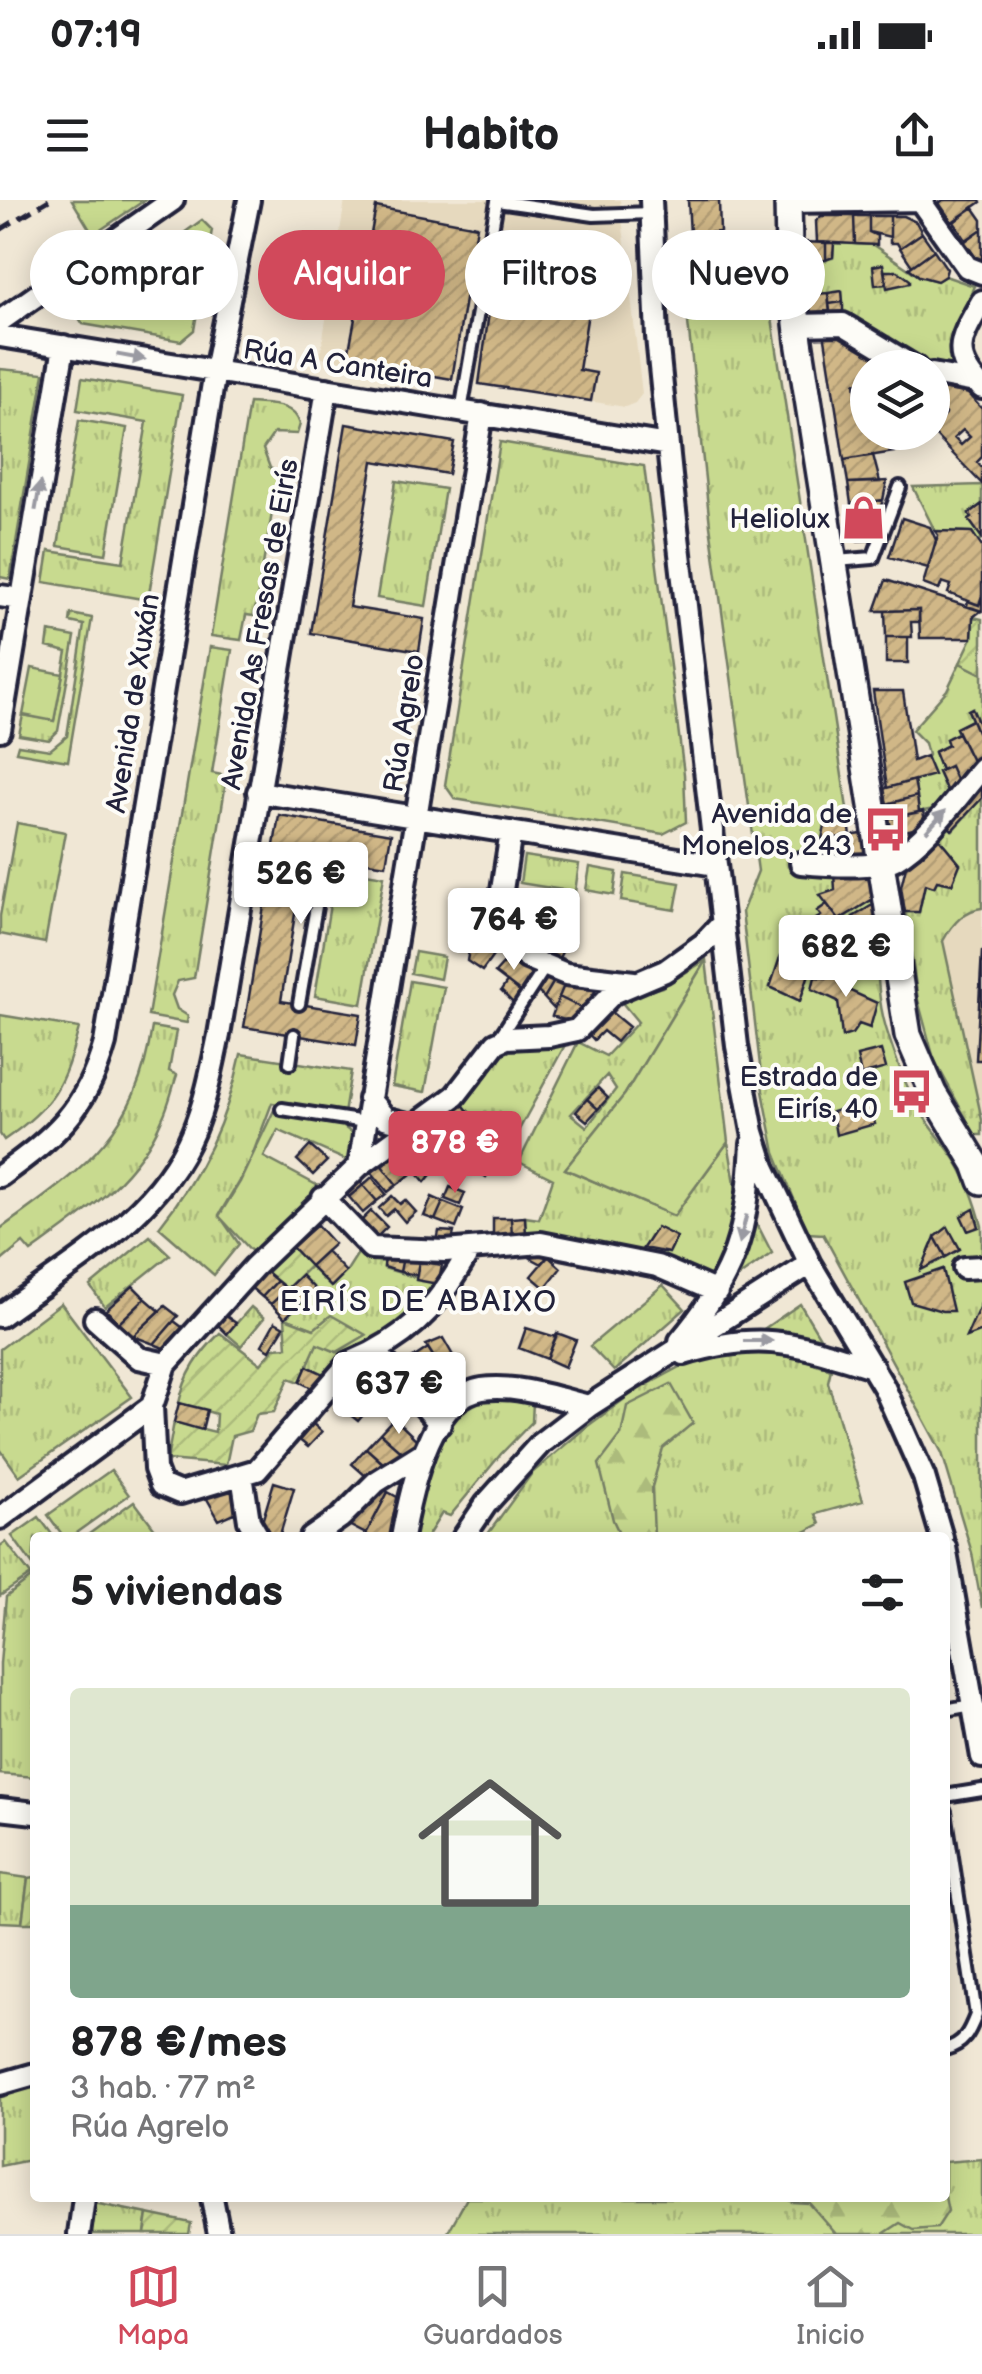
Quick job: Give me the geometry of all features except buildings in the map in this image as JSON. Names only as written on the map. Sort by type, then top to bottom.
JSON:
[{"type":"street","points":[[0,321],[172,200]]},
{"type":"street","name":"Avenida de Xuxán","points":[[0,1175],[66,1123],[87,1092],[102,1054],[215,371],[249,200]]},
{"type":"street","points":[[980,1169],[919,1065],[908,1035],[797,325],[788,201],[923,201],[967,267],[982,273]]},
{"type":"street","points":[[651,207],[657,337],[668,445],[737,1046],[753,1132],[779,1202],[810,1264],[873,1367],[924,1477],[940,1532]]},
{"type":"street","points":[[979,385],[962,358],[960,345],[965,328],[982,301]]},
{"type":"street","points":[[797,325],[843,324],[886,350]]},
{"type":"street","name":"Rúa A Canteira","points":[[0,336],[668,445]]},
{"type":"street","points":[[0,730],[10,597],[64,346]]},
{"type":"street","points":[[950,378],[979,385]]},
{"type":"street","name":"Avenida As Fresas de Eirís","points":[[0,1316],[101,1243],[134,1214],[166,1180],[187,1145],[203,1104],[219,1036],[327,389]]},
{"type":"street","name":"Rúa Agrelo","points":[[359,1166],[415,818],[472,413]]},
{"type":"street","points":[[801,864],[892,861],[920,838],[982,768]]},
{"type":"street","points":[[258,792],[332,810],[415,818],[716,864]]},
{"type":"street","points":[[674,859],[698,844],[712,820]]},
{"type":"street","points":[[511,832],[496,930],[527,958],[566,974],[636,982]]},
{"type":"street","points":[[470,1249],[442,1295],[418,1324],[399,1339],[348,1364],[257,1470],[180,1493],[162,1485],[155,1469],[152,1406],[166,1364],[254,1267],[359,1166],[455,1096],[496,1042],[577,1030],[613,992],[666,971],[722,924]]},
{"type":"street","points":[[369,1099],[385,1118],[414,1126]]},
{"type":"street","points":[[663,1361],[717,1292],[738,1249],[744,1227],[753,1132]]},
{"type":"street","points":[[323,1198],[372,1248],[445,1252],[541,1243],[656,1266],[717,1292]]},
{"type":"street","points":[[468,1532],[495,1494],[541,1443],[590,1406],[810,1264]]},
{"type":"street","points":[[95,1319],[139,1358],[166,1364]]},
{"type":"street","points":[[663,1361],[717,1344],[767,1339],[873,1367]]},
{"type":"street","points":[[371,1353],[383,1360],[440,1424]]},
{"type":"street","points":[[403,1532],[417,1466],[461,1395],[484,1389],[512,1390],[590,1406]]},
{"type":"street","points":[[0,1491],[6,1514],[152,1406]]},
{"type":"street","points":[[319,1532],[376,1482],[425,1451]]},
{"type":"street","points":[[242,1475],[249,1521],[255,1532]]},
{"type":"street","points":[[950,1571],[982,1757]]},
{"type":"street","points":[[0,1809],[30,1812]]},
{"type":"street","points":[[0,2084],[30,2075]]},
{"type":"street","points":[[79,2234],[83,2202]]},
{"type":"street","points":[[213,2202],[219,2234]]},
{"type":"lane","points":[[472,413],[497,200],[594,215],[651,207]]},
{"type":"lane","points":[[836,561],[873,558],[900,487]]},
{"type":"lane","points":[[299,1004],[325,855]]},
{"type":"lane","points":[[820,964],[894,954]]},
{"type":"lane","points":[[496,1042],[546,966]]},
{"type":"lane","points":[[290,1063],[294,1035]]},
{"type":"lane","points":[[282,1109],[365,1122]]},
{"type":"lane","points":[[950,1709],[972,1705]]},
{"type":"lane","points":[[950,1795],[982,1790]]},
{"type":"lane","points":[[950,1845],[976,2015],[970,2033],[950,2048]]},
{"type":"shaded area","points":[[345,200],[620,200],[623,230],[465,230],[465,320],[632,320],[632,306],[642,394],[625,407],[320,357],[326,320],[445,320],[445,230],[340,230]]},
{"type":"shaded area","points":[[982,908],[982,1121],[943,941],[951,925]]},
{"type":"green space","points":[[72,200],[145,200],[100,230],[90,230]]},
{"type":"green space","points":[[202,220],[212,230],[188,230]]},
{"type":"green space","points":[[834,243],[873,245],[919,276],[937,281],[945,276],[974,286],[955,330],[954,369],[950,369],[950,350],[898,350],[843,313],[842,292],[825,293],[825,259],[833,258]]},
{"type":"green space","points":[[80,320],[196,320],[194,330],[181,341],[83,324]]},
{"type":"green space","points":[[688,320],[772,320],[848,815],[827,817],[822,840],[813,846],[812,856],[866,854],[875,897],[878,985],[886,1028],[912,1097],[961,1170],[982,1226],[982,1608],[972,1553],[942,1453],[823,1234],[808,1233],[775,1153],[763,1091],[742,912],[758,871],[710,525]]},
{"type":"green space","points":[[0,369],[44,373],[10,579],[0,577]]},
{"type":"green space","points":[[82,378],[182,395],[148,600],[44,582],[49,551],[123,562],[147,422],[77,410]]},
{"type":"green space","points":[[249,403],[286,408],[300,424],[297,434],[274,433],[263,449],[270,468],[279,473],[254,616],[246,615],[241,640],[211,636]]},
{"type":"green space","points":[[79,420],[127,428],[106,554],[58,546]]},
{"type":"green space","points":[[500,442],[644,466],[684,774],[686,822],[663,834],[455,799],[445,785]]},
{"type":"green space","points":[[396,481],[445,489],[426,606],[377,598]]},
{"type":"green space","points":[[982,485],[982,504],[969,513],[969,520],[982,538],[978,542],[971,532],[935,531],[913,487]]},
{"type":"green space","points":[[71,614],[92,618],[68,761],[16,752],[18,745],[50,750],[67,736],[84,625],[70,622]]},
{"type":"green space","points":[[973,617],[982,619],[982,674],[960,663],[972,638]]},
{"type":"green space","points":[[49,632],[75,637],[58,731],[49,740],[19,735],[23,715],[54,720],[67,652],[47,647]]},
{"type":"green space","points":[[210,647],[232,650],[212,773],[227,776],[194,978],[178,981],[172,995],[177,1009],[188,1016],[187,1023],[148,1016]]},
{"type":"green space","points":[[960,663],[982,674],[982,721],[978,722],[972,708],[968,710],[972,720],[956,728],[958,733],[946,739],[948,745],[934,752],[948,794],[931,813],[919,812],[914,780],[928,755],[925,743],[912,730],[947,690]]},
{"type":"green space","points":[[32,668],[63,674],[54,721],[23,715]]},
{"type":"green space","points":[[982,798],[982,908],[959,920],[943,941],[982,1120],[982,1135],[975,1135],[934,1059],[918,1000],[905,912],[919,912],[925,884],[934,887],[960,864],[933,831],[942,820],[953,830]]},
{"type":"green space","points":[[17,823],[65,832],[45,943],[0,934]]},
{"type":"green space","points":[[524,856],[579,864],[575,892],[520,883]]},
{"type":"green space","points":[[590,867],[617,872],[614,895],[586,890]]},
{"type":"green space","points":[[336,868],[384,876],[362,1004],[315,996]]},
{"type":"green space","points":[[625,874],[680,883],[675,910],[621,901]]},
{"type":"green space","points":[[415,952],[444,957],[440,979],[411,973]]},
{"type":"green space","points":[[706,960],[625,1094],[565,1169],[674,1216],[728,1142],[737,1195],[733,1231],[712,1276],[638,1256],[526,1236],[525,1217],[539,1219],[553,1179],[519,1162],[578,1042],[606,1056],[638,1022],[619,999],[662,987]],"holes":[[[607,1075],[616,1089],[587,1127],[571,1114]]]},
{"type":"green space","points":[[706,960],[728,1142],[674,1216],[565,1169],[625,1094]]},
{"type":"green space","points":[[410,981],[444,987],[425,1092],[392,1086]]},
{"type":"green space","points":[[0,1015],[79,1028],[55,1093],[35,1116],[4,1140],[0,1134]]},
{"type":"green space","points":[[152,1027],[176,1031],[169,1071],[177,1075],[151,1140],[123,1178],[88,1210],[31,1252],[23,1243],[0,1262],[0,1229],[80,1167],[119,1123],[144,1064]]},
{"type":"green space","points":[[505,1045],[565,1045],[514,1139],[468,1111],[461,1102]]},
{"type":"green space","points":[[241,1054],[351,1071],[344,1114],[272,1103],[249,1164],[219,1215],[239,1244],[214,1275],[159,1227],[188,1187],[211,1145]]},
{"type":"green space","points":[[275,1108],[341,1125],[352,1133],[350,1162],[278,1130],[264,1157],[324,1189],[257,1257],[219,1216]]},
{"type":"green space","points":[[753,1216],[772,1253],[731,1282]]},
{"type":"green space","points":[[150,1236],[170,1255],[105,1307],[90,1286]]},
{"type":"green space","points":[[292,1247],[310,1266],[287,1289],[265,1271]]},
{"type":"green space","points":[[360,1250],[385,1255],[384,1268],[438,1284],[399,1332],[326,1375],[307,1366],[317,1343],[337,1352],[365,1335],[314,1329],[285,1318],[314,1289],[301,1275],[310,1266],[331,1287]]},
{"type":"green space","points":[[663,1285],[685,1309],[614,1371],[590,1346]]},
{"type":"green space","points":[[61,1303],[132,1397],[19,1476],[0,1449],[0,1349]]},
{"type":"green space","points":[[800,1304],[827,1349],[758,1333]]},
{"type":"green space","points":[[251,1307],[264,1318],[241,1346],[227,1334]]},
{"type":"green space","points":[[331,1315],[366,1335],[337,1352],[317,1344],[300,1382],[289,1378],[274,1412],[257,1414],[250,1431],[232,1436],[226,1465],[167,1460],[174,1422],[215,1432],[216,1414],[179,1403],[194,1365],[220,1333],[261,1364],[274,1348],[287,1347],[285,1318],[314,1329]]},
{"type":"green space","points":[[731,1352],[791,1355],[831,1369],[828,1382],[863,1501],[816,1514],[820,1524],[805,1532],[489,1532],[532,1473],[634,1392],[684,1365]]},
{"type":"green space","points":[[671,1384],[693,1423],[663,1448],[652,1487],[654,1532],[619,1532],[599,1464],[621,1435],[627,1406]]},
{"type":"green space","points":[[485,1395],[533,1401],[532,1422],[450,1516],[442,1513],[430,1532],[412,1532],[431,1454],[446,1423],[467,1403]]},
{"type":"green space","points":[[111,1470],[129,1495],[77,1532],[60,1532],[48,1515]]},
{"type":"green space","points":[[134,1501],[157,1532],[92,1532]]},
{"type":"green space","points":[[39,1517],[50,1532],[30,1532],[30,1561],[12,1536]]},
{"type":"green space","points":[[6,1542],[30,1576],[0,1596],[0,1546]]},
{"type":"green space","points":[[30,1579],[30,1777],[0,1774],[0,1664],[6,1597]]},
{"type":"green space","points":[[0,1874],[28,1878],[22,1923],[0,1922]]},
{"type":"green space","points":[[28,1878],[30,1923],[22,1923]]},
{"type":"green space","points":[[30,2086],[30,2160],[0,2166],[0,2093]]},
{"type":"green space","points":[[982,2159],[982,2234],[447,2234],[465,2202],[950,2202],[950,2162]]},
{"type":"green space","points":[[89,2202],[148,2214],[148,2234],[87,2234]]},
{"type":"green space","points":[[792,2202],[946,2202],[948,2211],[937,2228],[913,2230],[900,2223],[883,2234],[836,2234],[809,2203]]},
{"type":"green space","points":[[148,2214],[191,2223],[189,2234],[145,2234]]},
{"type":"railway","points":[[0,230],[49,200]]},
{"type":"place","name":"Heliolux","points":[[863,518]]},
{"type":"place","name":"Avenida de Monelos, 243","points":[[885,829]]},
{"type":"place","name":"Estrada de Eirís, 40","points":[[911,1092]]},
{"type":"district","name":"EIRÍS DE ABAIXO","points":[[419,1301]]}]
